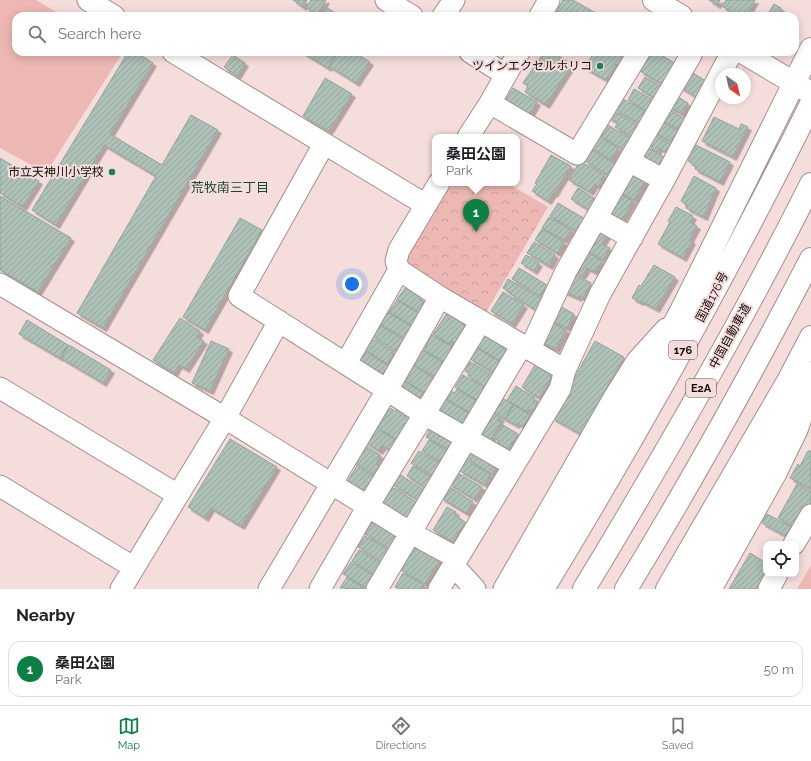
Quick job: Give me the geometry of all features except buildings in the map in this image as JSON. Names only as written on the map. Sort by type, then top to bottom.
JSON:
[{"type":"main road","points":[[520,589],[608,444],[802,88],[811,49]]},
{"type":"main road","points":[[749,56],[802,88]]},
{"type":"main road","name":"国道176号","points":[[543,589],[591,510],[699,322],[772,184],[811,104]]},
{"type":"main road","name":"中国自動車道","points":[[584,589],[626,520],[730,337],[811,184]]},
{"type":"main road","points":[[626,589],[708,451],[811,259]]},
{"type":"main road","points":[[667,589],[764,422],[811,337]]},
{"type":"main road","points":[[689,589],[738,506],[811,369]]},
{"type":"street","points":[[386,0],[406,12]]},
{"type":"street","points":[[446,12],[454,0]]},
{"type":"street","points":[[542,12],[549,0]]},
{"type":"street","points":[[180,56],[426,205]]},
{"type":"street","points":[[476,56],[506,75]]},
{"type":"street","points":[[470,134],[490,103],[517,56]]},
{"type":"street","points":[[490,103],[577,154],[637,56]]},
{"type":"street","points":[[377,589],[467,439],[526,347],[566,271],[690,56]]},
{"type":"street","points":[[439,589],[560,389],[565,370],[600,294],[664,180],[730,56]]},
{"type":"street","points":[[324,144],[239,296],[424,414],[513,465]]},
{"type":"street","points":[[629,161],[664,180]]},
{"type":"street","points":[[437,186],[399,250],[396,261],[399,270],[440,297],[565,370]]},
{"type":"street","points":[[596,218],[632,238]]},
{"type":"street","points":[[346,363],[399,270]]},
{"type":"street","points":[[0,284],[225,418],[455,561],[475,589]]},
{"type":"street","points":[[269,589],[387,390],[440,297]]},
{"type":"street","points":[[504,589],[615,396],[637,361],[680,313]]},
{"type":"street","points":[[120,589],[225,418],[279,321]]},
{"type":"street","points":[[320,589],[368,506],[482,321]]},
{"type":"street","points":[[0,388],[178,495]]},
{"type":"street","points":[[711,589],[779,466],[797,430],[811,388]]},
{"type":"street","points":[[0,486],[133,567]]},
{"type":"street","points":[[796,541],[811,515]]},
{"type":"street","points":[[769,589],[775,577]]},
{"type":"green space","points":[[0,0],[36,0],[56,12],[12,12],[12,56],[120,56],[46,173],[0,148]]},
{"type":"green space","points":[[446,186],[512,186],[548,207],[485,314],[407,265],[405,256]]},
{"type":"green space","points":[[811,565],[811,589],[797,589]]},
{"type":"place","name":"ツインエクセルホリコ","points":[[600,66]]},
{"type":"place","name":"市立天神川小学校","points":[[112,172]]},
{"type":"place","name":"桑田公園","points":[[476,232]]},
{"type":"district","name":"荒牧南三丁目","points":[[230,187]]}]
